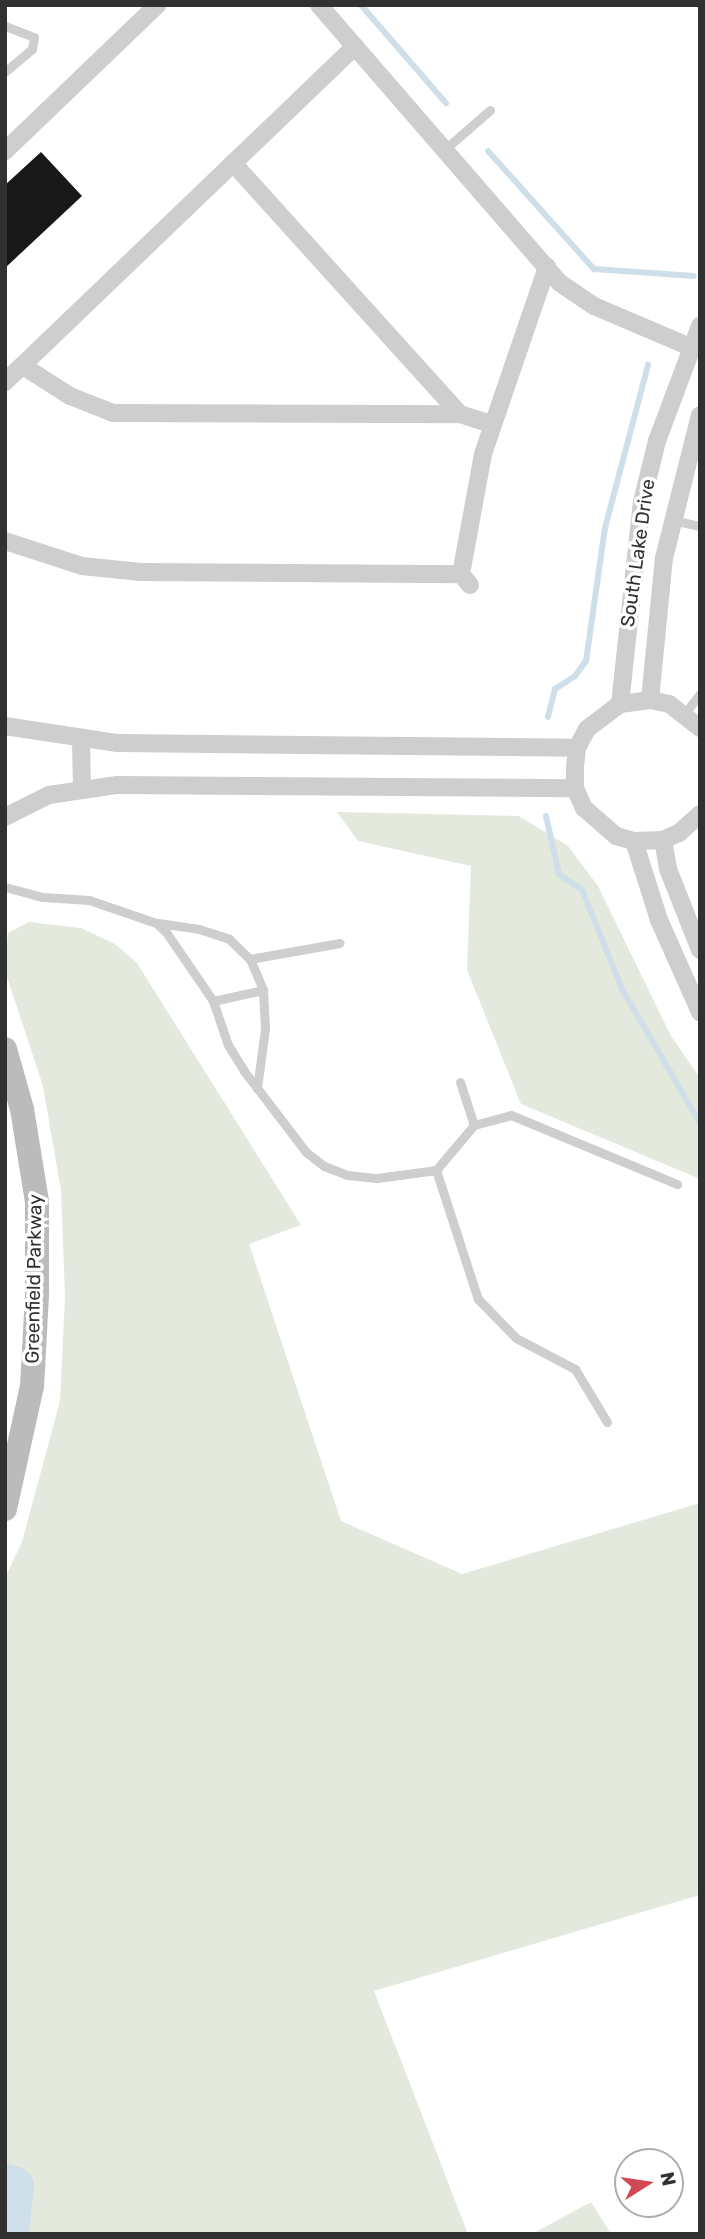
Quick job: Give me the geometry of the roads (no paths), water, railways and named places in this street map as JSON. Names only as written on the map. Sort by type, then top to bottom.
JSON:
[{"type":"main road","name":"Greenfield Parkway","points":[[5,1049],[37,1202],[37,1295],[32,1386],[5,1509]]},
{"type":"street","points":[[5,151],[157,5]]},
{"type":"street","points":[[319,5],[575,296],[690,346]]},
{"type":"street","points":[[5,382],[355,46]]},
{"type":"street","points":[[233,163],[460,414]]},
{"type":"street","points":[[5,541],[82,566],[141,572],[466,580],[490,424],[547,267]]},
{"type":"street","name":"South Lake Drive","points":[[620,704],[642,502],[690,346],[700,326]]},
{"type":"street","points":[[23,366],[70,396],[113,412],[460,414],[490,424]]},
{"type":"street","name":"South Lake Drive","points":[[650,700],[672,520],[700,415]]},
{"type":"street","points":[[695,721],[650,700],[620,704],[587,729],[577,748],[576,788],[598,824],[634,841],[663,840],[697,820]]},
{"type":"street","points":[[5,726],[81,741],[577,748]]},
{"type":"street","points":[[81,741],[82,788]]},
{"type":"street","points":[[5,817],[49,794],[82,788],[576,788]]},
{"type":"street","points":[[663,840],[668,869],[700,950]]},
{"type":"street","points":[[634,841],[659,920],[700,1012]]},
{"type":"lane","points":[[5,26],[34,37],[32,49],[5,72]]},
{"type":"lane","points":[[444,150],[490,110]]},
{"type":"lane","points":[[672,520],[700,526]]},
{"type":"lane","points":[[695,721],[700,694]]},
{"type":"lane","points":[[5,887],[43,897],[89,900],[156,923],[199,929],[229,939],[250,959],[263,990],[265,1029],[257,1088]]},
{"type":"lane","points":[[156,923],[192,964],[213,1001],[228,1045],[257,1088],[306,1152],[324,1166],[377,1178],[436,1170],[474,1125],[511,1115],[527,1119],[677,1184]]},
{"type":"lane","points":[[250,959],[340,943]]},
{"type":"lane","points":[[213,1001],[263,990]]},
{"type":"lane","points":[[460,1083],[474,1125]]},
{"type":"lane","points":[[436,1170],[478,1299],[516,1338],[575,1369],[607,1422]]},
{"type":"waterway","points":[[361,5],[446,103]]},
{"type":"waterway","points":[[488,151],[594,269],[694,276]]},
{"type":"waterway","points":[[548,717],[555,689],[575,676],[586,661],[605,528],[648,365]]},
{"type":"waterway","points":[[546,816],[559,874],[582,890],[622,989],[700,1123]]},
{"type":"waterway","points":[[5,2182],[15,2185],[10,2234]]}]
